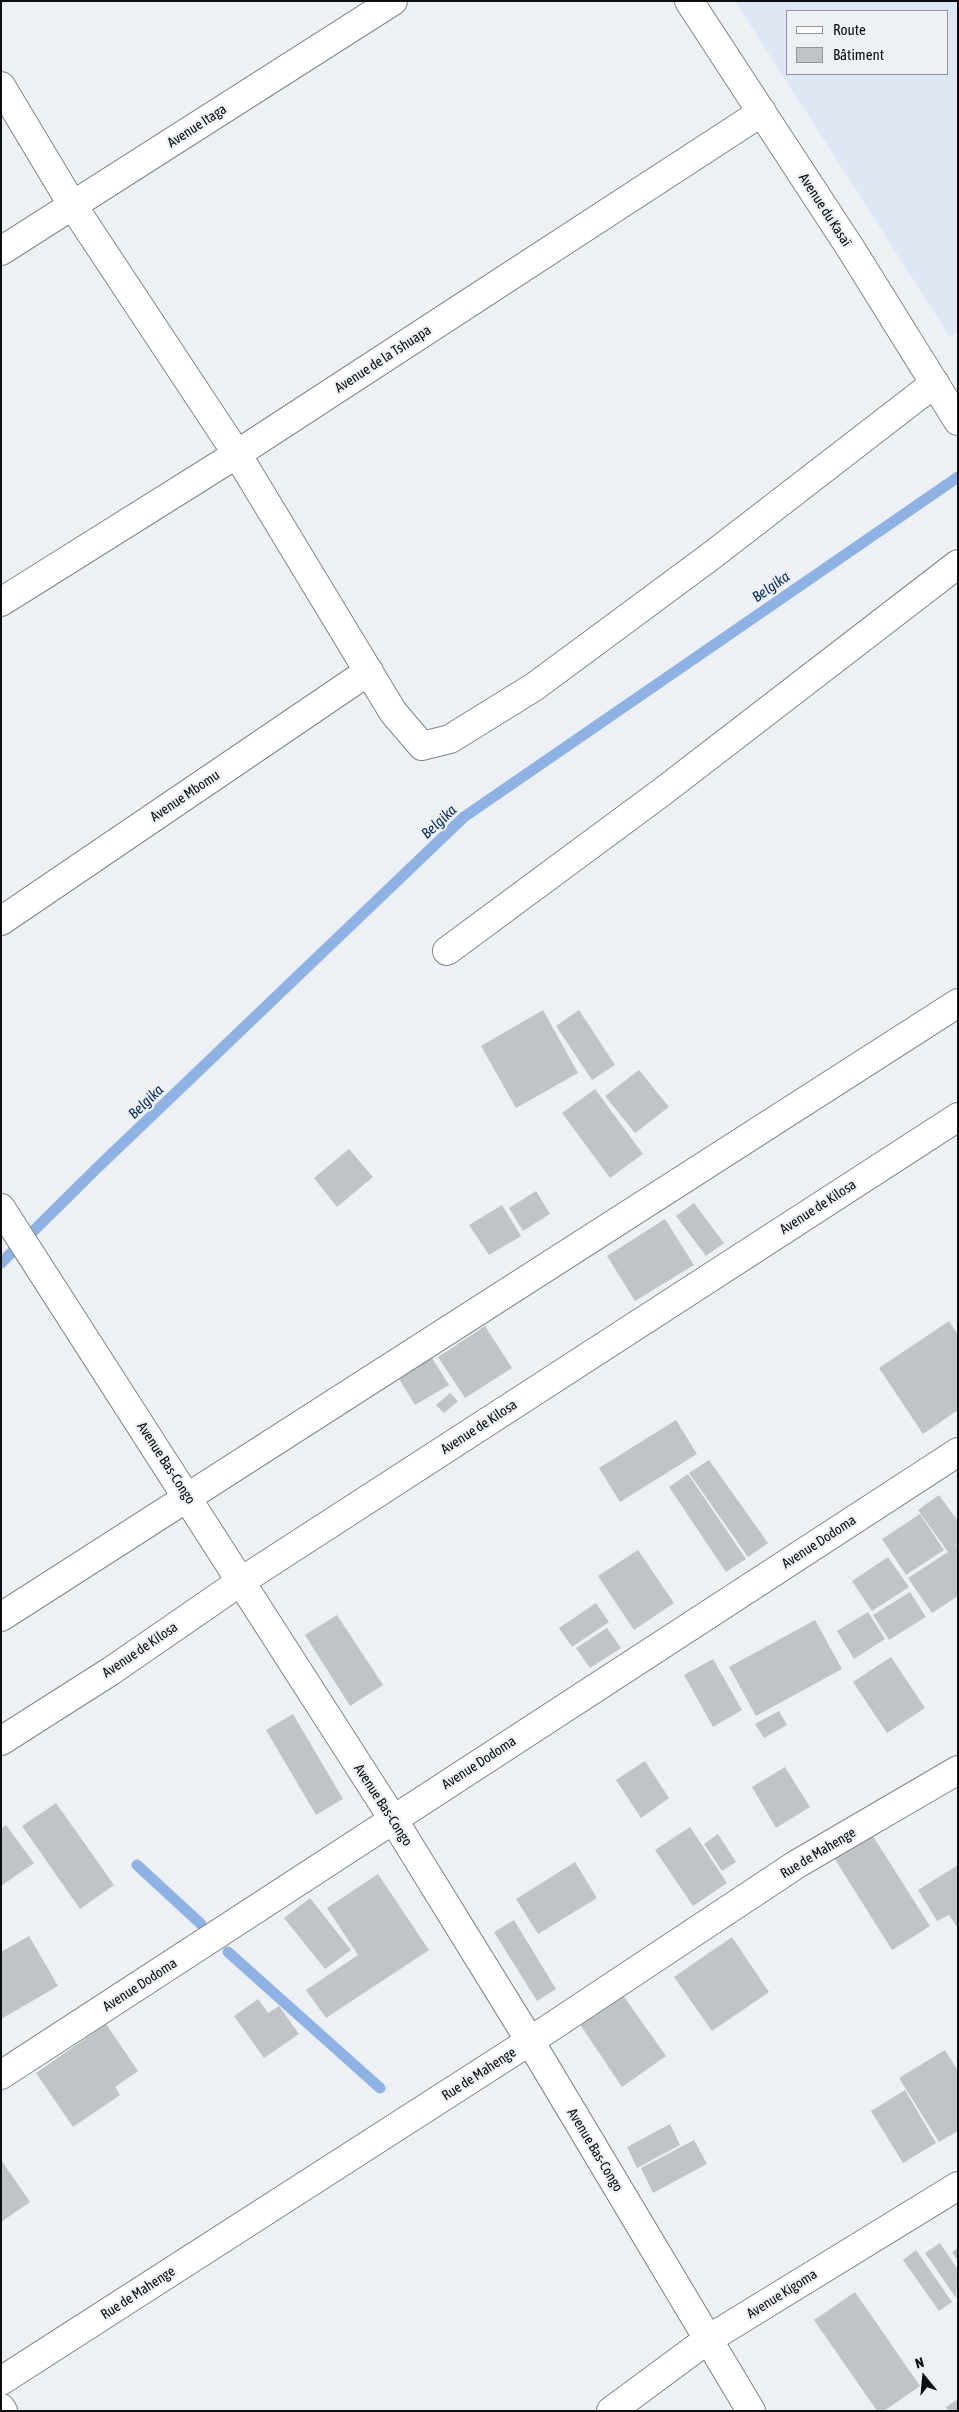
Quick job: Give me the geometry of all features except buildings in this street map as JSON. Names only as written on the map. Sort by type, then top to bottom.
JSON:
[{"type":"street","name":"Avenue Itaga","points":[[1,251],[393,1]]},
{"type":"street","name":"Avenue du Kasaï","points":[[689,1],[762,112],[954,415]]},
{"type":"street","points":[[1,86],[73,206],[237,454],[393,712],[422,746],[450,739],[534,687],[711,556],[935,383]]},
{"type":"street","name":"Avenue de la Tshuapa","points":[[1,602],[237,454],[762,112]]},
{"type":"street","points":[[447,951],[662,792],[958,564]]},
{"type":"street","name":"Avenue Mbomu","points":[[1,922],[368,671]]},
{"type":"street","points":[[1,1617],[189,1498],[958,1002]]},
{"type":"street","name":"Avenue de Kilosa","points":[[1,1741],[111,1671],[240,1582],[958,1117]]},
{"type":"street","name":"Avenue Bas-Congo","points":[[1,1208],[189,1498],[240,1582],[393,1819],[530,2041],[751,2411]]},
{"type":"street","name":"Avenue Dodoma","points":[[1,2076],[958,1452]]},
{"type":"street","name":"Rue de Mahenge","points":[[1,2381],[530,2041],[797,1864],[958,1770]]},
{"type":"street","name":"Avenue Kigoma","points":[[611,2411],[708,2340],[958,2186]]},
{"type":"shaded area","points":[[735,1],[958,1],[958,332],[950,337]]},
{"type":"waterway","name":"Belgika","points":[[1,1263],[96,1169],[464,817],[958,477]]},
{"type":"waterway","points":[[137,1865],[201,1924]]},
{"type":"waterway","points":[[228,1952],[380,2088]]}]
